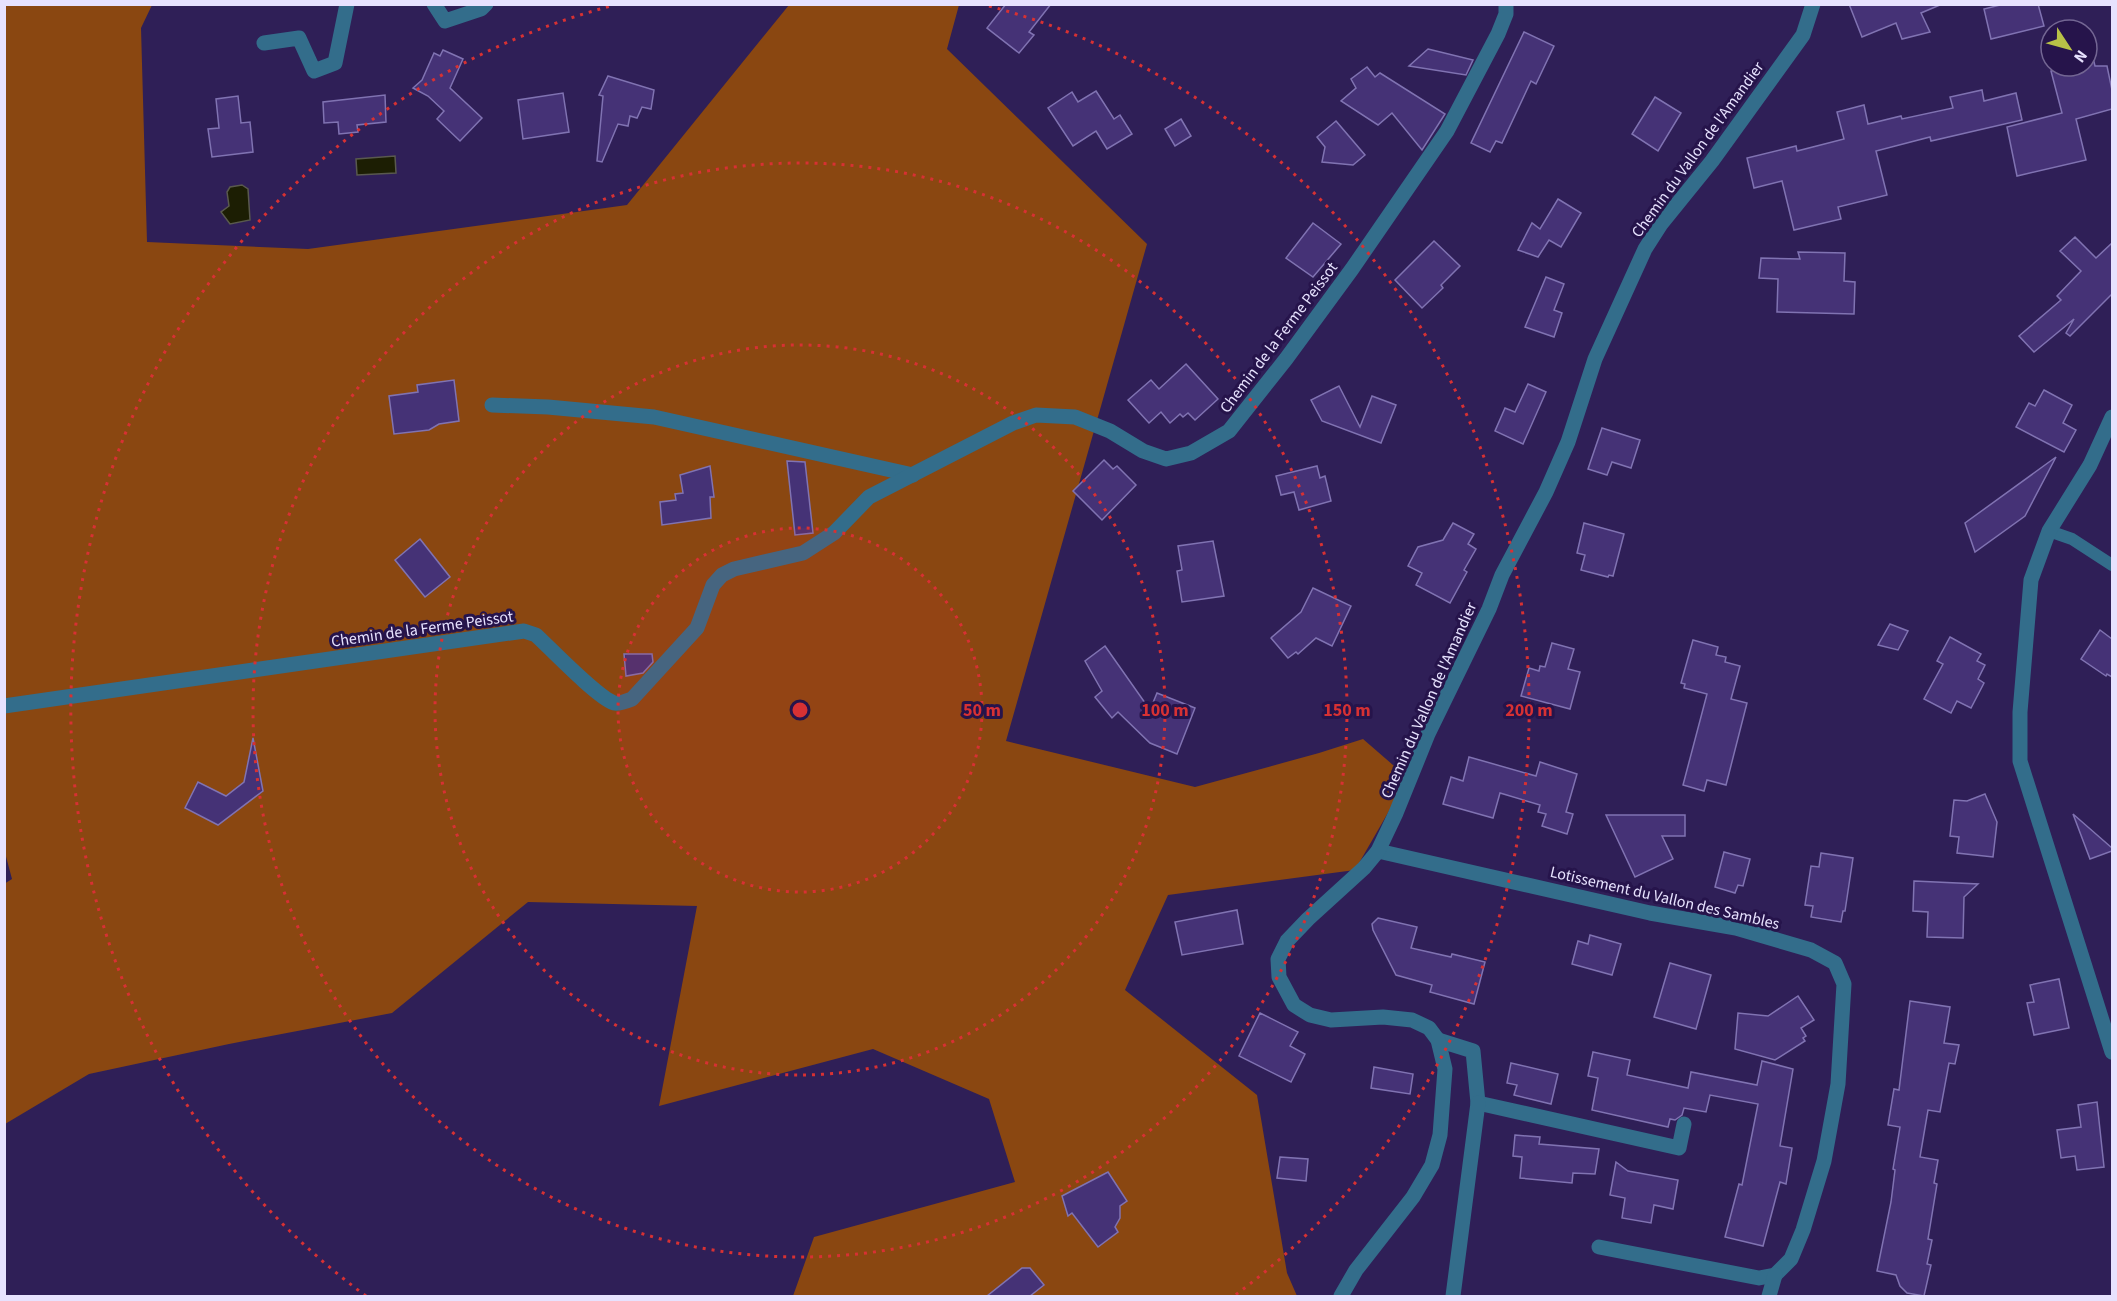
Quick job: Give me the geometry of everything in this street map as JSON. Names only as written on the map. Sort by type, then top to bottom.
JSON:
[{"type":"street","points":[[264,43],[299,38],[314,71],[335,63],[347,4]]},
{"type":"street","points":[[434,4],[445,21],[481,9],[486,4]]},
{"type":"street","name":"Chemin de la Ferme Peissot","points":[[4,706],[524,631],[536,635],[598,692],[615,703],[622,703],[632,699],[697,628],[713,585],[722,575],[734,569],[803,553],[834,533],[869,497],[1013,423],[1035,416],[1075,417],[1110,430],[1143,451],[1166,459],[1191,453],[1229,430],[1286,359],[1352,269],[1447,131],[1498,34],[1506,14],[1506,4]]},
{"type":"street","name":"Chemin du Vallon de l'Amandier","points":[[1438,1040],[1429,1028],[1412,1020],[1383,1017],[1331,1020],[1310,1015],[1294,1005],[1279,977],[1278,959],[1287,941],[1359,874],[1378,851],[1428,734],[1489,609],[1502,575],[1546,492],[1568,442],[1595,359],[1645,249],[1660,224],[1712,161],[1803,35],[1813,4]]},
{"type":"street","points":[[492,405],[548,407],[654,417],[913,475]]},
{"type":"street","points":[[2112,417],[2090,465],[2049,531],[2031,580],[2020,712],[2020,761],[2110,1034],[2112,1052]]},
{"type":"street","name":"Lotissement du Vallon des Sambles","points":[[1378,851],[1650,913],[1737,928],[1811,950],[1835,963],[1844,984],[1838,1084],[1824,1161],[1803,1230],[1791,1259],[1775,1275]]},
{"type":"street","points":[[1438,1040],[1473,1051],[1478,1103],[1453,1296]]},
{"type":"street","points":[[1341,1296],[1356,1270],[1413,1197],[1432,1165],[1440,1135],[1445,1069],[1438,1040]]},
{"type":"street","points":[[1478,1103],[1679,1148],[1684,1124]]},
{"type":"street","points":[[1599,1247],[1759,1278],[1775,1275],[1768,1296]]},
{"type":"lane","points":[[2049,531],[2072,539],[2112,566]]},
{"type":"shaded area","points":[[4,5],[152,5],[141,28],[147,242],[308,249],[627,205],[789,5],[959,5],[947,49],[1147,244],[1006,741],[1195,787],[1363,739],[1408,778],[1355,870],[1168,895],[1125,990],[1257,1095],[1287,1273],[1297,1296],[793,1296],[814,1237],[1015,1182],[989,1099],[873,1049],[659,1106],[697,906],[528,902],[392,1013],[89,1074],[5,1124],[4,884],[12,879],[4,849]]},
{"type":"shaded area","points":[[395,156],[396,173],[357,175],[356,159]]},
{"type":"shaded area","points":[[242,185],[248,189],[250,220],[230,224],[221,212],[229,206],[227,192],[230,187]]},
{"type":"building","points":[[1006,4],[1051,4],[1029,32],[1034,35],[1019,53],[987,28]]},
{"type":"building","points":[[1849,4],[1940,5],[1921,13],[1930,32],[1902,39],[1896,23],[1862,37]]},
{"type":"building","points":[[2004,4],[2038,4],[2042,18],[2039,18],[2039,27],[1991,39],[1984,9]]},
{"type":"building","points":[[1524,32],[1554,46],[1536,84],[1531,81],[1502,143],[1496,141],[1490,152],[1471,143]]},
{"type":"building","points":[[1428,49],[1473,60],[1466,75],[1409,66]]},
{"type":"building","points":[[443,50],[463,59],[450,88],[482,118],[460,141],[437,119],[444,111],[428,96],[413,88],[422,80],[434,53],[440,56]]},
{"type":"building","points":[[2099,66],[2107,66],[2112,90],[2112,109],[2076,119],[2086,160],[2017,176],[2007,127],[2062,113],[2053,78],[2099,78]]},
{"type":"building","points":[[1367,67],[1375,77],[1380,73],[1445,114],[1422,150],[1392,113],[1378,125],[1341,101],[1356,88],[1351,79]]},
{"type":"building","points":[[608,76],[654,90],[651,109],[642,107],[637,118],[630,116],[628,126],[618,124],[602,162],[597,161],[603,96],[599,95]]},
{"type":"building","points":[[1982,90],[1984,101],[2016,93],[2022,120],[1931,141],[1930,137],[1876,151],[1887,195],[1838,207],[1841,219],[1794,230],[1782,181],[1754,188],[1747,158],[1796,146],[1797,151],[1844,139],[1837,112],[1864,105],[1868,124],[1901,116],[1902,119],[1953,108],[1950,97]]},
{"type":"building","points":[[1096,91],[1114,119],[1120,115],[1132,134],[1107,149],[1096,131],[1073,146],[1048,108],[1072,92],[1078,102]]},
{"type":"building","points":[[563,93],[569,132],[523,139],[518,100]]},
{"type":"building","points":[[385,95],[386,122],[357,125],[358,132],[339,134],[338,122],[324,123],[323,102]]},
{"type":"building","points":[[238,96],[241,123],[250,122],[253,152],[212,157],[208,129],[219,128],[216,99]]},
{"type":"building","points":[[1655,97],[1681,113],[1658,151],[1632,134]]},
{"type":"building","points":[[1181,119],[1191,136],[1175,146],[1165,129]]},
{"type":"building","points":[[1336,121],[1365,155],[1353,165],[1322,162],[1325,147],[1317,137]]},
{"type":"building","points":[[1558,199],[1581,213],[1561,247],[1549,240],[1538,257],[1518,250],[1532,223],[1540,229]]},
{"type":"building","points":[[1313,223],[1341,244],[1313,277],[1286,258]]},
{"type":"building","points":[[2075,237],[2096,258],[2112,243],[2112,294],[2070,336],[2066,333],[2074,319],[2034,352],[2019,336],[2061,300],[2057,296],[2081,271],[2060,251]]},
{"type":"building","points":[[1434,241],[1460,266],[1441,285],[1443,288],[1422,308],[1395,280]]},
{"type":"building","points":[[1798,252],[1845,253],[1844,281],[1855,282],[1854,314],[1777,312],[1778,279],[1759,278],[1761,258],[1800,259]]},
{"type":"building","points":[[1546,277],[1564,284],[1554,310],[1562,313],[1554,337],[1525,327]]},
{"type":"building","points":[[1186,364],[1218,399],[1195,420],[1188,413],[1183,417],[1180,414],[1170,423],[1161,412],[1149,423],[1128,400],[1151,380],[1159,389]]},
{"type":"building","points":[[454,380],[459,421],[439,424],[429,430],[394,434],[389,396],[418,392],[417,385]]},
{"type":"building","points":[[1528,384],[1546,392],[1523,444],[1495,431],[1505,408],[1515,412]]},
{"type":"building","points":[[1339,386],[1360,427],[1372,396],[1396,405],[1381,443],[1322,421],[1311,400]]},
{"type":"building","points":[[2044,390],[2072,405],[2063,423],[2076,430],[2064,452],[2016,427],[2029,403],[2035,406]]},
{"type":"building","points":[[1602,428],[1640,440],[1631,468],[1612,462],[1607,475],[1588,469]]},
{"type":"building","points":[[2056,457],[2025,516],[1975,552],[1965,523]]},
{"type":"building","points":[[1104,460],[1113,469],[1117,466],[1136,485],[1102,520],[1073,491]]},
{"type":"building","points":[[787,461],[805,462],[813,533],[795,535]]},
{"type":"building","points":[[710,466],[714,497],[710,497],[711,518],[662,525],[660,502],[676,500],[675,494],[683,493],[680,475]]},
{"type":"building","points":[[1317,466],[1320,478],[1325,476],[1331,501],[1299,510],[1294,492],[1281,495],[1276,476]]},
{"type":"building","points":[[1453,523],[1474,534],[1468,544],[1476,549],[1464,570],[1467,572],[1450,603],[1416,585],[1422,573],[1408,566],[1418,547],[1443,540]]},
{"type":"building","points":[[1584,523],[1624,534],[1613,576],[1608,577],[1581,570],[1585,555],[1577,553]]},
{"type":"building","points":[[420,539],[450,577],[425,597],[395,560]]},
{"type":"building","points":[[1213,541],[1224,596],[1182,602],[1177,571],[1182,570],[1178,546]]},
{"type":"building","points":[[1313,588],[1351,606],[1332,646],[1316,638],[1298,654],[1296,652],[1288,658],[1271,638],[1301,612]]},
{"type":"building","points":[[1890,624],[1908,631],[1898,650],[1878,645]]},
{"type":"building","points":[[2100,630],[2112,639],[2112,677],[2107,674],[2106,676],[2081,659]]},
{"type":"building","points":[[1950,637],[1981,654],[1977,661],[1985,665],[1978,679],[1984,683],[1971,708],[1957,701],[1951,713],[1924,699],[1943,664],[1937,661]]},
{"type":"building","points":[[1693,640],[1718,647],[1716,655],[1726,657],[1725,662],[1740,666],[1731,699],[1747,703],[1726,785],[1707,780],[1704,791],[1683,785],[1707,694],[1684,688],[1685,684],[1681,683]]},
{"type":"building","points":[[1552,643],[1574,649],[1568,669],[1580,672],[1570,709],[1521,696],[1529,668],[1539,671],[1540,666],[1545,667]]},
{"type":"building","points":[[1105,646],[1150,710],[1157,693],[1195,708],[1177,754],[1150,743],[1118,712],[1112,718],[1095,697],[1102,691],[1085,661]]},
{"type":"building","points":[[624,654],[652,654],[653,662],[643,673],[626,676]]},
{"type":"building","points":[[253,738],[263,791],[218,825],[185,808],[198,782],[226,796],[244,782]]},
{"type":"building","points":[[1469,757],[1536,776],[1540,762],[1577,774],[1566,812],[1573,814],[1567,834],[1542,826],[1546,814],[1538,812],[1540,805],[1500,793],[1493,818],[1443,804],[1451,777],[1463,781]]},
{"type":"building","points":[[1985,794],[1997,822],[1993,857],[1957,853],[1959,837],[1950,836],[1954,800],[1967,801]]},
{"type":"building","points":[[2073,814],[2112,848],[2112,851],[2090,859]]},
{"type":"building","points":[[1606,815],[1685,815],[1685,836],[1662,836],[1673,859],[1635,877]]},
{"type":"building","points":[[1724,852],[1750,859],[1743,886],[1738,885],[1735,893],[1715,887]]},
{"type":"building","points":[[1821,853],[1853,858],[1845,911],[1843,911],[1841,922],[1811,917],[1813,906],[1805,905],[1811,866],[1819,867]]},
{"type":"building","points":[[1914,881],[1978,884],[1964,897],[1963,938],[1927,937],[1928,912],[1913,911]]},
{"type":"building","points":[[1237,910],[1243,944],[1182,955],[1175,922]]},
{"type":"building","points":[[1378,918],[1417,927],[1411,948],[1485,962],[1474,1004],[1430,992],[1432,985],[1396,975],[1373,930],[1372,924]]},
{"type":"building","points":[[1590,935],[1621,944],[1612,975],[1572,964],[1578,941],[1588,944]]},
{"type":"building","points":[[1670,963],[1711,975],[1696,1029],[1654,1017]]},
{"type":"building","points":[[2059,979],[2069,1028],[2034,1035],[2027,1003],[2034,1002],[2030,985]]},
{"type":"building","points":[[1798,996],[1814,1020],[1801,1028],[1806,1036],[1803,1038],[1805,1041],[1775,1060],[1735,1049],[1738,1013],[1768,1016]]},
{"type":"building","points":[[1910,1001],[1950,1007],[1944,1043],[1959,1045],[1955,1064],[1949,1063],[1940,1112],[1928,1110],[1920,1157],[1938,1160],[1934,1183],[1937,1184],[1928,1239],[1932,1240],[1927,1264],[1931,1265],[1924,1296],[1907,1293],[1900,1286],[1896,1275],[1877,1271],[1891,1202],[1895,1170],[1893,1169],[1900,1127],[1888,1125],[1894,1089],[1899,1090]]},
{"type":"building","points":[[1260,1013],[1298,1032],[1290,1046],[1305,1054],[1291,1082],[1239,1056]]},
{"type":"building","points":[[1593,1052],[1630,1060],[1627,1075],[1688,1088],[1691,1072],[1757,1085],[1762,1061],[1793,1069],[1780,1146],[1792,1148],[1786,1184],[1780,1182],[1763,1246],[1725,1237],[1739,1184],[1742,1185],[1758,1104],[1710,1095],[1706,1112],[1684,1108],[1682,1115],[1675,1120],[1670,1119],[1668,1127],[1592,1110],[1598,1078],[1588,1076]]},
{"type":"building","points":[[1511,1063],[1558,1074],[1551,1104],[1514,1095],[1517,1085],[1507,1083]]},
{"type":"building","points":[[1374,1067],[1413,1074],[1410,1094],[1371,1088]]},
{"type":"building","points":[[2097,1102],[2104,1167],[2077,1170],[2075,1156],[2061,1158],[2057,1130],[2081,1127],[2078,1105]]},
{"type":"building","points":[[1515,1135],[1540,1137],[1539,1144],[1599,1149],[1595,1174],[1573,1173],[1572,1183],[1520,1178],[1522,1157],[1513,1156]]},
{"type":"building","points":[[1280,1157],[1308,1159],[1306,1181],[1277,1178]]},
{"type":"building","points":[[1616,1162],[1628,1171],[1678,1180],[1673,1209],[1654,1205],[1651,1223],[1622,1218],[1625,1198],[1610,1195]]},
{"type":"building","points":[[1108,1172],[1127,1201],[1120,1206],[1120,1218],[1115,1227],[1118,1232],[1098,1247],[1072,1213],[1068,1216],[1062,1196]]},
{"type":"building","points":[[1022,1268],[1030,1268],[1044,1285],[1030,1296],[987,1296]]}]
